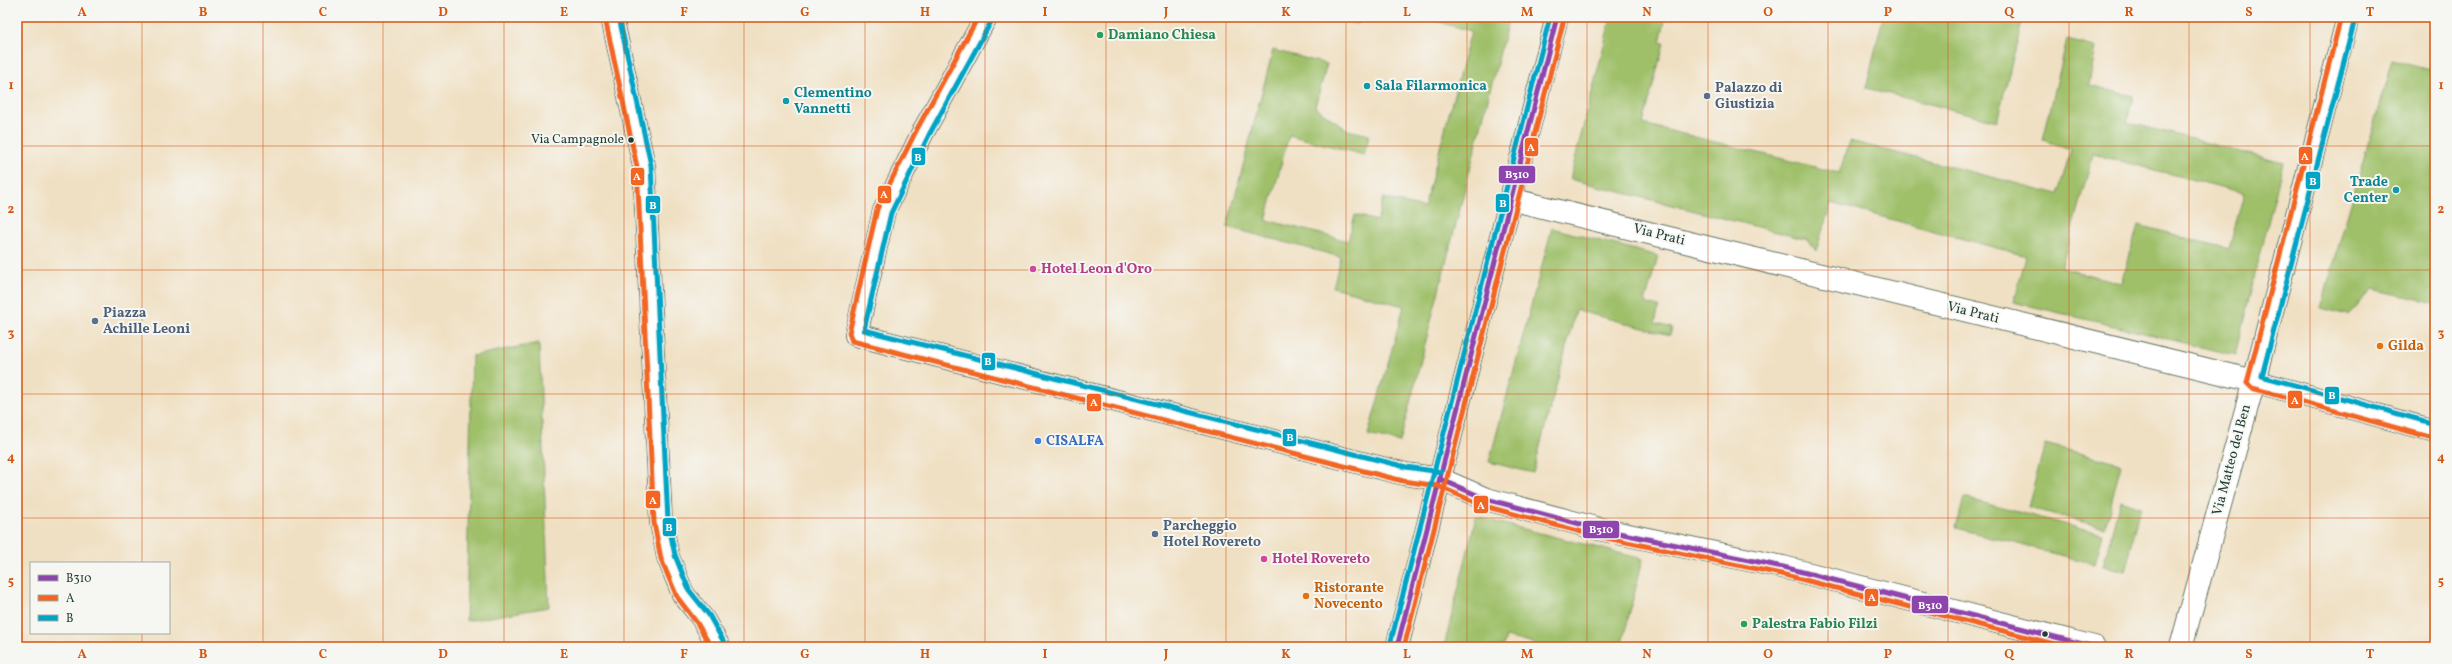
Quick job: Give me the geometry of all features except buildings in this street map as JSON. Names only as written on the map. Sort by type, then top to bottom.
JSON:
[{"type":"main road","points":[[1397,647],[1557,17]]},
{"type":"street","points":[[612,17],[644,166],[661,522],[668,557],[683,594],[703,619],[719,647]]},
{"type":"street","points":[[986,17],[923,132],[884,211],[856,334],[1382,468],[1440,479],[1486,500],[1599,529],[1783,566],[2094,647]]},
{"type":"street","name":"Via Matteo del Ben","points":[[2181,647],[2254,381],[2348,17]]},
{"type":"street","name":"Via Prati","points":[[1510,199],[2193,368],[2254,381],[2435,431]]},
{"type":"green space","points":[[1341,17],[1359,17],[1357,24],[1341,20]]},
{"type":"green space","points":[[1421,17],[1509,17],[1400,442],[1368,435],[1404,306],[1333,287],[1341,257],[1227,227],[1273,50],[1327,64],[1315,107],[1348,130],[1369,135],[1364,155],[1289,135],[1266,220],[1348,241],[1355,215],[1377,221],[1383,198],[1424,208],[1471,31]]},
{"type":"green space","points":[[1611,17],[1666,17],[1660,42],[1664,43],[1643,124],[1839,173],[1850,141],[2058,194],[2071,149],[2043,140],[2067,40],[2096,47],[2089,85],[2133,96],[2127,122],[2283,163],[2235,355],[2014,302],[2026,256],[1831,203],[1816,251],[1808,240],[1570,179]],"holes":[[[2093,154],[2244,193],[2229,249],[2138,225],[2122,283],[2061,268]]]},
{"type":"green space","points":[[1883,17],[2023,18],[1997,121],[1866,88]]},
{"type":"green space","name":"Trade Center","points":[[2392,60],[2435,71],[2435,303],[2373,289],[2348,315],[2321,308]]},
{"type":"green space","points":[[1552,228],[1658,256],[1645,303],[1659,307],[1655,323],[1672,328],[1670,335],[1576,310],[1533,473],[1489,462]]},
{"type":"green space","points":[[539,343],[549,607],[466,621],[472,356]]},
{"type":"green space","points":[[2045,444],[2121,464],[2105,528],[2028,507]]},
{"type":"green space","points":[[1964,498],[2103,534],[2095,564],[1956,528]]},
{"type":"green space","points":[[2120,500],[2141,507],[2125,572],[2103,566]]},
{"type":"green space","points":[[1476,517],[1643,559],[1621,647],[1546,647],[1506,637],[1503,647],[1444,647]]},
{"type":"transit line","name":"B","points":[[619,17],[651,165],[668,521],[675,555],[689,590],[709,615],[725,644]]},
{"type":"transit line","name":"A","points":[[978,17],[917,129],[877,209],[849,333],[852,341],[1403,481],[1438,486],[1484,506],[1597,536],[1781,574],[2066,647]]},
{"type":"transit line","name":"B","points":[[1390,645],[1550,17]]},
{"type":"transit line","name":"B310","points":[[1397,647],[1557,17]]},
{"type":"transit line","name":"A","points":[[2341,17],[2247,383],[2252,388],[2433,438]]},
{"type":"transit line","name":"A","points":[[605,18],[637,167],[654,523],[661,559],[677,597],[697,623],[711,647]]},
{"type":"transit line","name":"A","points":[[1404,647],[1564,19]]},
{"type":"transit line","name":"B","points":[[2355,19],[2262,376],[2435,424]]},
{"type":"transit line","name":"B","points":[[992,20],[929,135],[891,213],[864,330],[1406,467],[1441,472]]},
{"type":"transit line","name":"B310","points":[[1440,479],[1486,499],[1599,529],[1783,567],[2094,647]]},
{"type":"place","name":"Damiano Chiesa","points":[[1100,35]]},
{"type":"place","name":"Sala Filarmonica","points":[[1367,86]]},
{"type":"place","name":"Palazzo di Giustizia","points":[[1707,96]]},
{"type":"place","name":"Clementino Vannetti","points":[[786,101]]},
{"type":"place","name":"Via Campagnole","points":[[631,140]]},
{"type":"place","name":"Trade Center","points":[[2396,190]]},
{"type":"place","name":"Hotel Leon d'Oro","points":[[1033,269]]},
{"type":"place","name":"Piazza Achille Leoni","points":[[95,321]]},
{"type":"place","name":"Gilda","points":[[2380,346]]},
{"type":"place","name":"CISALFA","points":[[1038,441]]},
{"type":"place","name":"Parcheggio Hotel Rovereto","points":[[1155,534]]},
{"type":"place","name":"Hotel Rovereto","points":[[1264,559]]},
{"type":"place","name":"Ristorante Novecento","points":[[1306,596]]},
{"type":"place","name":"Palestra Fabio Filzi","points":[[1744,624]]}]
